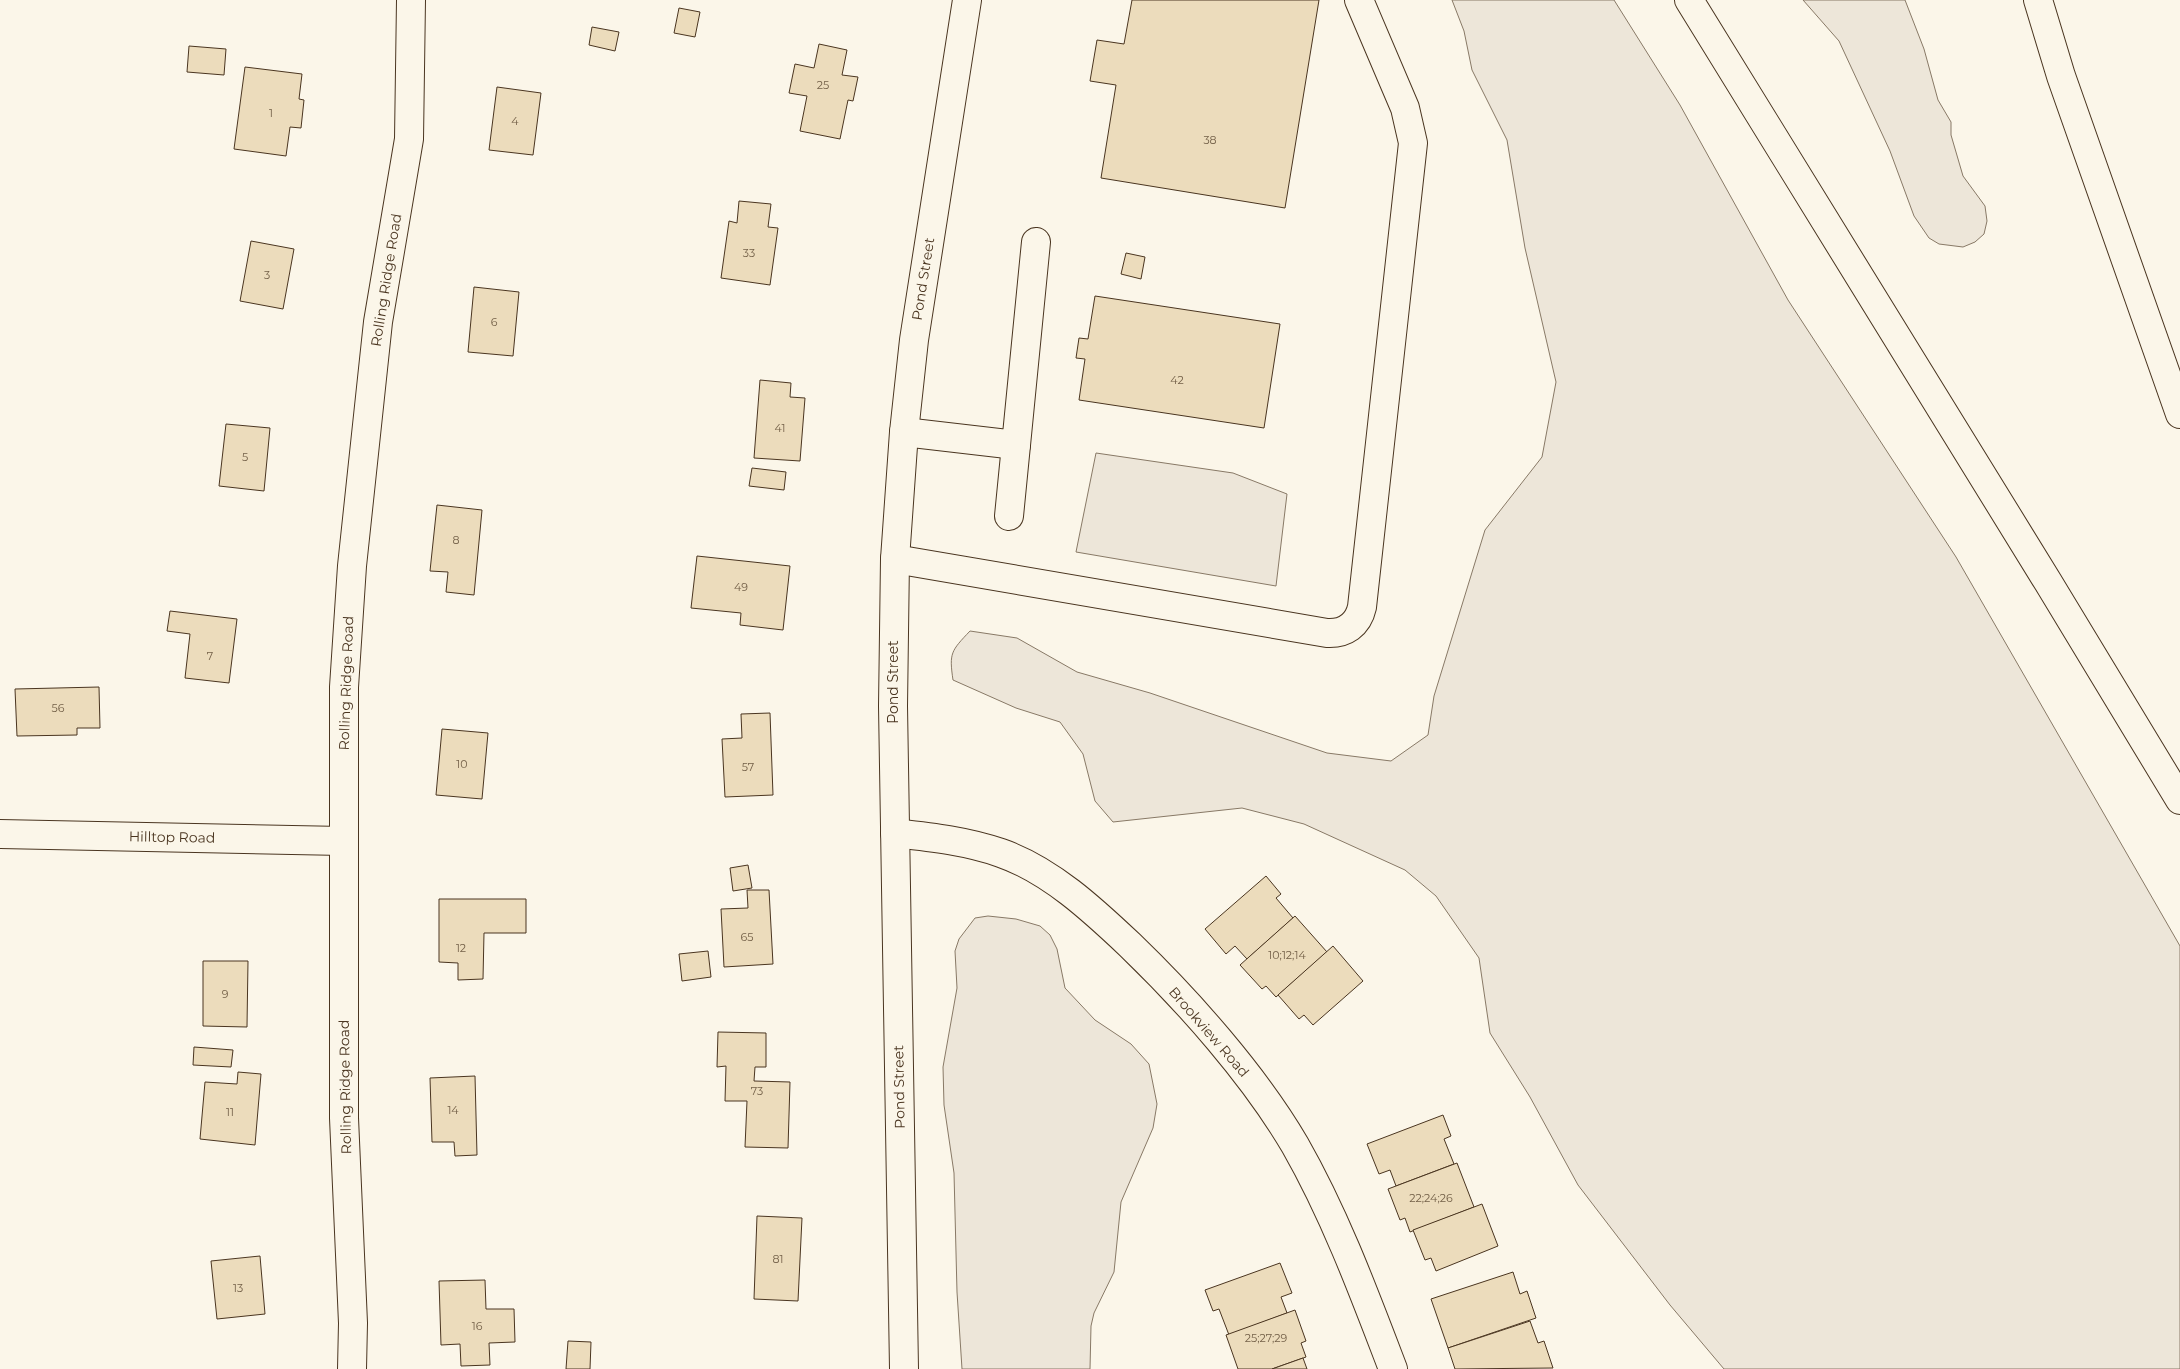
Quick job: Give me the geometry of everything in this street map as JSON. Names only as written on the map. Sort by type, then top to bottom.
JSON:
[{"type":"main road","name":"Rolling Ridge Road","points":[[352,1369],[353,1323],[344,1118],[344,687],[352,566],[378,322],[409,139],[411,0]]},
{"type":"main road","name":"Pond Street","points":[[904,1369],[893,706],[895,559],[904,432],[914,340],[967,0]]},
{"type":"main road","points":[[895,559],[1326,633],[1338,633],[1352,626],[1359,617],[1362,607],[1413,143],[1405,108],[1358,0]]},
{"type":"main road","points":[[1688,0],[2048,582],[2180,800]]},
{"type":"main road","points":[[2038,0],[2061,76],[2180,414]]},
{"type":"main road","points":[[1009,516],[1036,242]]},
{"type":"main road","points":[[904,432],[1016,445]]},
{"type":"main road","name":"Hilltop Road","points":[[0,834],[343,841]]},
{"type":"main road","name":"Brookview Road","points":[[895,834],[955,842],[1002,853],[1038,870],[1110,927],[1155,969],[1242,1068],[1295,1145],[1322,1198],[1393,1369]]},
{"type":"shaded area","points":[[1452,0],[1614,0],[1680,105],[1788,300],[1956,557],[2180,946],[2180,1369],[1724,1369],[1670,1305],[1578,1185],[1530,1097],[1490,1033],[1479,958],[1436,896],[1405,870],[1304,824],[1242,808],[1113,822],[1095,801],[1083,754],[1060,722],[1016,708],[953,680],[951,664],[953,653],[970,631],[1017,638],[1077,672],[1150,693],[1327,753],[1391,761],[1428,735],[1434,696],[1485,530],[1542,457],[1556,382],[1525,248],[1507,140],[1472,70],[1464,31]]},
{"type":"shaded area","points":[[1803,0],[1905,0],[1924,49],[1938,100],[1951,122],[1951,135],[1963,176],[1985,206],[1987,221],[1984,234],[1975,242],[1963,247],[1939,244],[1929,238],[1914,216],[1890,151],[1839,41]]},
{"type":"shaded area","points":[[1096,453],[1233,473],[1287,494],[1276,586],[1076,552]]},
{"type":"shaded area","points":[[988,916],[1016,919],[1040,926],[1050,935],[1057,949],[1065,988],[1095,1020],[1131,1044],[1149,1064],[1157,1104],[1153,1128],[1121,1202],[1114,1272],[1094,1313],[1091,1326],[1090,1369],[962,1369],[957,1292],[954,1173],[944,1105],[943,1067],[957,988],[955,951],[959,939],[975,918]]},
{"type":"building","points":[[1132,0],[1319,0],[1285,208],[1101,178],[1116,85],[1090,81],[1097,40],[1124,44]]},
{"type":"building","points":[[679,8],[700,12],[695,37],[674,33]]},
{"type":"building","points":[[592,27],[619,32],[615,51],[589,45]]},
{"type":"building","points":[[819,44],[847,50],[842,75],[858,77],[853,101],[848,100],[840,139],[800,131],[807,96],[789,93],[795,64],[814,68]]},
{"type":"building","points":[[189,46],[226,49],[224,75],[187,72]]},
{"type":"building","points":[[245,67],[302,74],[299,99],[304,100],[301,128],[290,127],[286,156],[234,149]]},
{"type":"building","points":[[497,87],[541,93],[533,155],[489,150]]},
{"type":"building","points":[[739,201],[771,204],[768,227],[778,228],[770,285],[721,278],[729,221],[737,223]]},
{"type":"building","points":[[251,241],[294,249],[283,309],[240,301]]},
{"type":"building","points":[[1126,253],[1145,257],[1141,279],[1121,274]]},
{"type":"building","points":[[474,287],[519,292],[513,356],[468,352]]},
{"type":"building","points":[[1095,296],[1280,324],[1264,428],[1079,400],[1085,359],[1076,358],[1079,338],[1088,339]]},
{"type":"building","points":[[760,380],[791,383],[790,397],[805,398],[800,461],[754,458]]},
{"type":"building","points":[[226,424],[270,428],[264,491],[219,486]]},
{"type":"building","points":[[752,468],[786,472],[784,490],[749,486]]},
{"type":"building","points":[[437,505],[482,510],[474,595],[446,592],[448,572],[430,571]]},
{"type":"building","points":[[697,556],[790,566],[783,630],[740,625],[741,613],[691,608]]},
{"type":"building","points":[[170,611],[237,619],[229,683],[185,678],[190,634],[167,631]]},
{"type":"building","points":[[99,687],[100,728],[77,728],[77,735],[17,736],[15,689]]},
{"type":"building","points":[[770,713],[773,795],[725,797],[722,739],[742,738],[741,714]]},
{"type":"building","points":[[442,729],[488,733],[482,799],[436,795]]},
{"type":"building","points":[[748,865],[752,888],[733,891],[730,868]]},
{"type":"building","points":[[1266,876],[1281,894],[1276,898],[1293,918],[1247,959],[1235,946],[1226,954],[1205,929]]},
{"type":"building","points":[[747,890],[769,890],[773,964],[724,967],[721,909],[748,908]]},
{"type":"building","points":[[439,899],[526,899],[526,933],[484,933],[483,979],[458,980],[458,963],[439,962]]},
{"type":"building","points":[[1295,916],[1327,952],[1276,997],[1266,986],[1262,989],[1240,965]]},
{"type":"building","points":[[1333,946],[1363,981],[1313,1025],[1304,1015],[1299,1019],[1278,995]]},
{"type":"building","points":[[708,951],[711,977],[682,981],[679,954]]},
{"type":"building","points":[[203,961],[248,961],[247,1027],[203,1026]]},
{"type":"building","points":[[718,1032],[766,1033],[766,1067],[755,1067],[754,1081],[790,1082],[788,1148],[745,1147],[747,1101],[725,1101],[726,1066],[717,1067]]},
{"type":"building","points":[[194,1047],[233,1050],[231,1067],[193,1065]]},
{"type":"building","points":[[238,1072],[261,1074],[255,1145],[200,1139],[205,1082],[237,1084]]},
{"type":"building","points":[[475,1076],[477,1155],[455,1156],[454,1142],[432,1142],[430,1078]]},
{"type":"building","points":[[1443,1115],[1451,1136],[1444,1139],[1454,1164],[1396,1186],[1390,1170],[1379,1174],[1367,1144]]},
{"type":"building","points":[[1457,1163],[1474,1207],[1410,1232],[1405,1218],[1400,1220],[1388,1189]]},
{"type":"building","points":[[1482,1204],[1498,1246],[1436,1271],[1431,1258],[1425,1260],[1413,1230]]},
{"type":"building","points":[[757,1216],[802,1218],[798,1301],[754,1299]]},
{"type":"building","points":[[260,1256],[265,1314],[217,1319],[211,1261]]},
{"type":"building","points":[[1280,1263],[1292,1293],[1281,1297],[1287,1313],[1229,1335],[1219,1309],[1213,1311],[1205,1290]]},
{"type":"building","points":[[1513,1272],[1520,1294],[1527,1291],[1536,1318],[1448,1348],[1431,1299]]},
{"type":"building","points":[[485,1280],[486,1309],[514,1309],[515,1342],[489,1343],[490,1365],[461,1366],[460,1344],[441,1345],[439,1281]]},
{"type":"building","points":[[1295,1310],[1306,1341],[1301,1343],[1306,1357],[1272,1369],[1238,1369],[1226,1335]]},
{"type":"building","points":[[1530,1321],[1538,1343],[1544,1341],[1553,1368],[1455,1369],[1448,1348]]},
{"type":"building","points":[[568,1341],[591,1342],[590,1369],[566,1369]]},
{"type":"building","points":[[1303,1358],[1307,1369],[1272,1369]]}]
